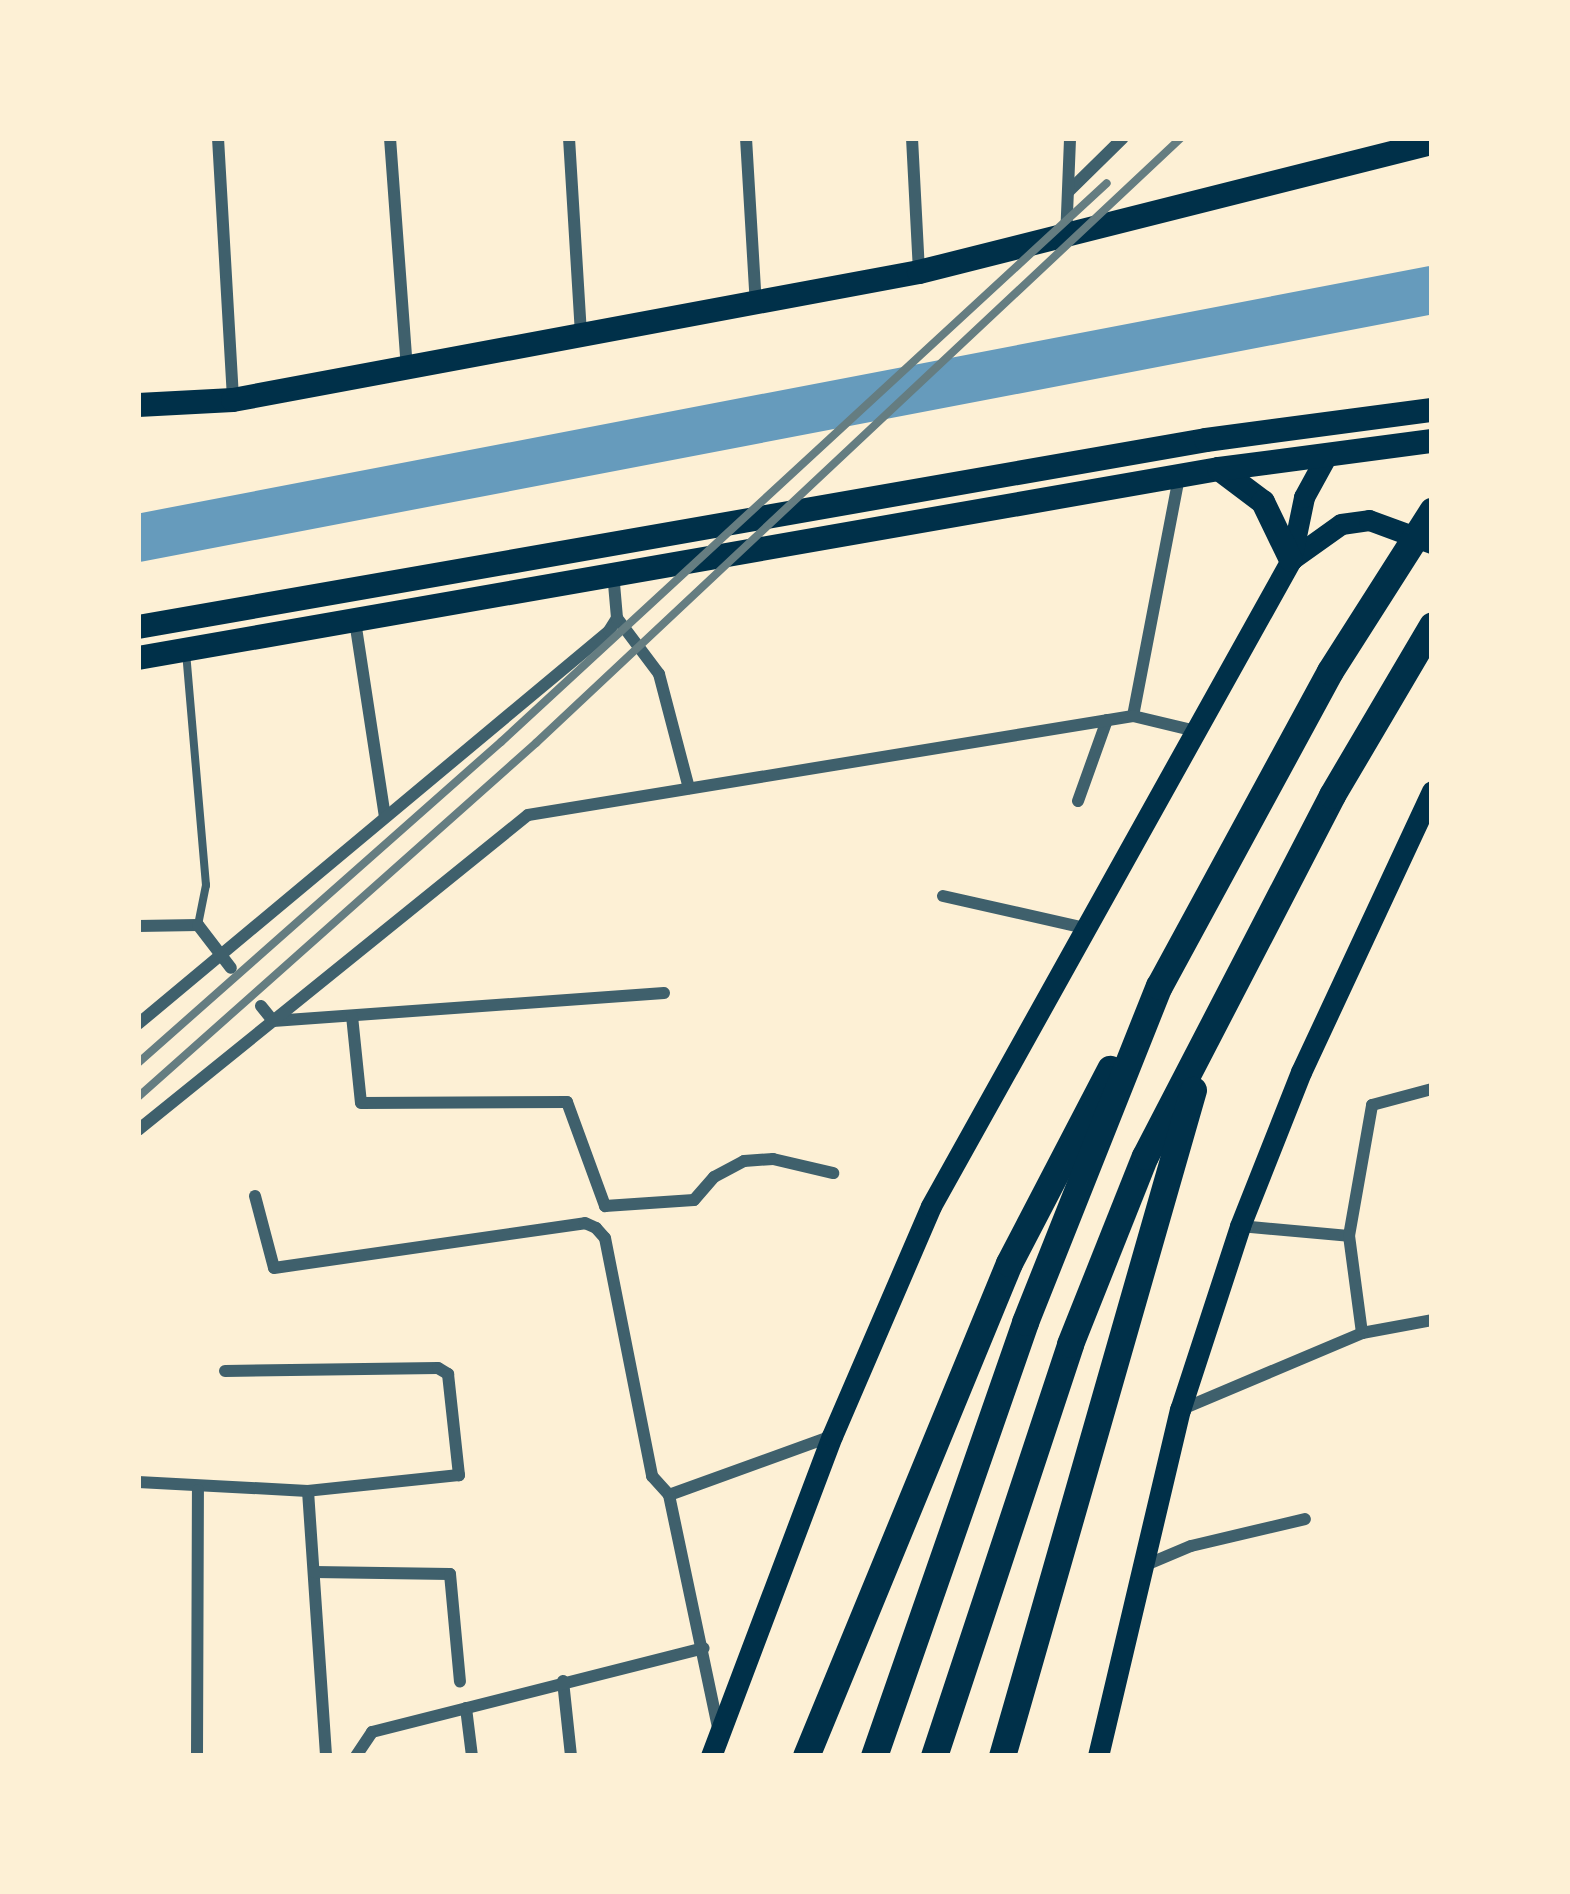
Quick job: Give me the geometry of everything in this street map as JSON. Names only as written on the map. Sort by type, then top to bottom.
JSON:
[{"type":"highway","points":[[806,1756],[1009,1263],[1330,671],[1432,512]]},
{"type":"highway","points":[[934,1756],[1091,1288],[1214,1017],[1391,690],[1432,625]]},
{"type":"highway","points":[[874,1756],[1025,1322],[1159,986]]},
{"type":"highway","points":[[1002,1756],[1214,1017]]},
{"type":"main road","points":[[138,405],[233,400],[919,272],[1066,240],[1365,149],[1432,143]]},
{"type":"main road","points":[[138,627],[1166,447],[1432,410]]},
{"type":"main road","points":[[138,658],[614,580],[1219,469],[1432,442]]},
{"type":"main road","points":[[711,1756],[832,1436],[931,1206],[1291,560],[1304,497],[1327,454]]},
{"type":"main road","points":[[1219,469],[1244,482],[1271,513],[1291,560]]},
{"type":"main road","points":[[1291,560],[1341,524],[1369,520],[1432,543]]},
{"type":"main road","points":[[1098,1756],[1180,1410],[1240,1226],[1301,1072],[1432,791]]},
{"type":"street","points":[[218,138],[233,400]]},
{"type":"street","points":[[390,138],[407,370]]},
{"type":"street","points":[[569,138],[581,334]]},
{"type":"street","points":[[746,138],[756,304]]},
{"type":"street","points":[[912,138],[919,272]]},
{"type":"street","points":[[1066,240],[1070,138]]},
{"type":"street","points":[[1067,193],[1124,138]]},
{"type":"street","points":[[1133,716],[1180,476]]},
{"type":"street","points":[[614,580],[617,618],[659,674],[689,788]]},
{"type":"street","points":[[138,1024],[617,618]]},
{"type":"street","points":[[355,621],[385,816]]},
{"type":"street","points":[[138,1130],[528,815],[1133,716],[1197,732]]},
{"type":"street","points":[[1078,801],[1107,720]]},
{"type":"street","points":[[943,896],[1085,928]]},
{"type":"street","points":[[138,926],[198,925],[231,968]]},
{"type":"street","points":[[273,1021],[664,993]]},
{"type":"street","points":[[261,1006],[273,1021]]},
{"type":"street","points":[[352,1016],[361,1103],[567,1102],[605,1206],[694,1200],[714,1177],[744,1161],[772,1159],[833,1173]]},
{"type":"street","points":[[1363,1334],[1349,1236],[1372,1105],[1432,1089]]},
{"type":"street","points":[[255,1196],[274,1268],[585,1223],[605,1238],[652,1476],[669,1495],[719,1733]]},
{"type":"street","points":[[1240,1226],[1349,1236]]},
{"type":"street","points":[[1180,1410],[1363,1334],[1432,1319]]},
{"type":"street","points":[[138,1482],[198,1490],[308,1491],[459,1475],[448,1374],[439,1368],[225,1371]]},
{"type":"street","points":[[669,1495],[832,1436]]},
{"type":"street","points":[[197,1756],[198,1490]]},
{"type":"street","points":[[308,1491],[326,1756]]},
{"type":"street","points":[[1142,1567],[1191,1546],[1305,1519]]},
{"type":"street","points":[[314,1571],[450,1574],[460,1682]]},
{"type":"street","points":[[356,1756],[372,1732],[704,1648]]},
{"type":"street","points":[[563,1681],[571,1756]]},
{"type":"street","points":[[466,1708],[472,1756]]},
{"type":"lane","points":[[186,649],[206,885],[198,925]]},
{"type":"waterway","points":[[138,538],[1432,290]]},
{"type":"railway","points":[[138,1097],[536,743],[1181,138]]},
{"type":"railway","points":[[138,1063],[501,742],[1107,183]]}]
